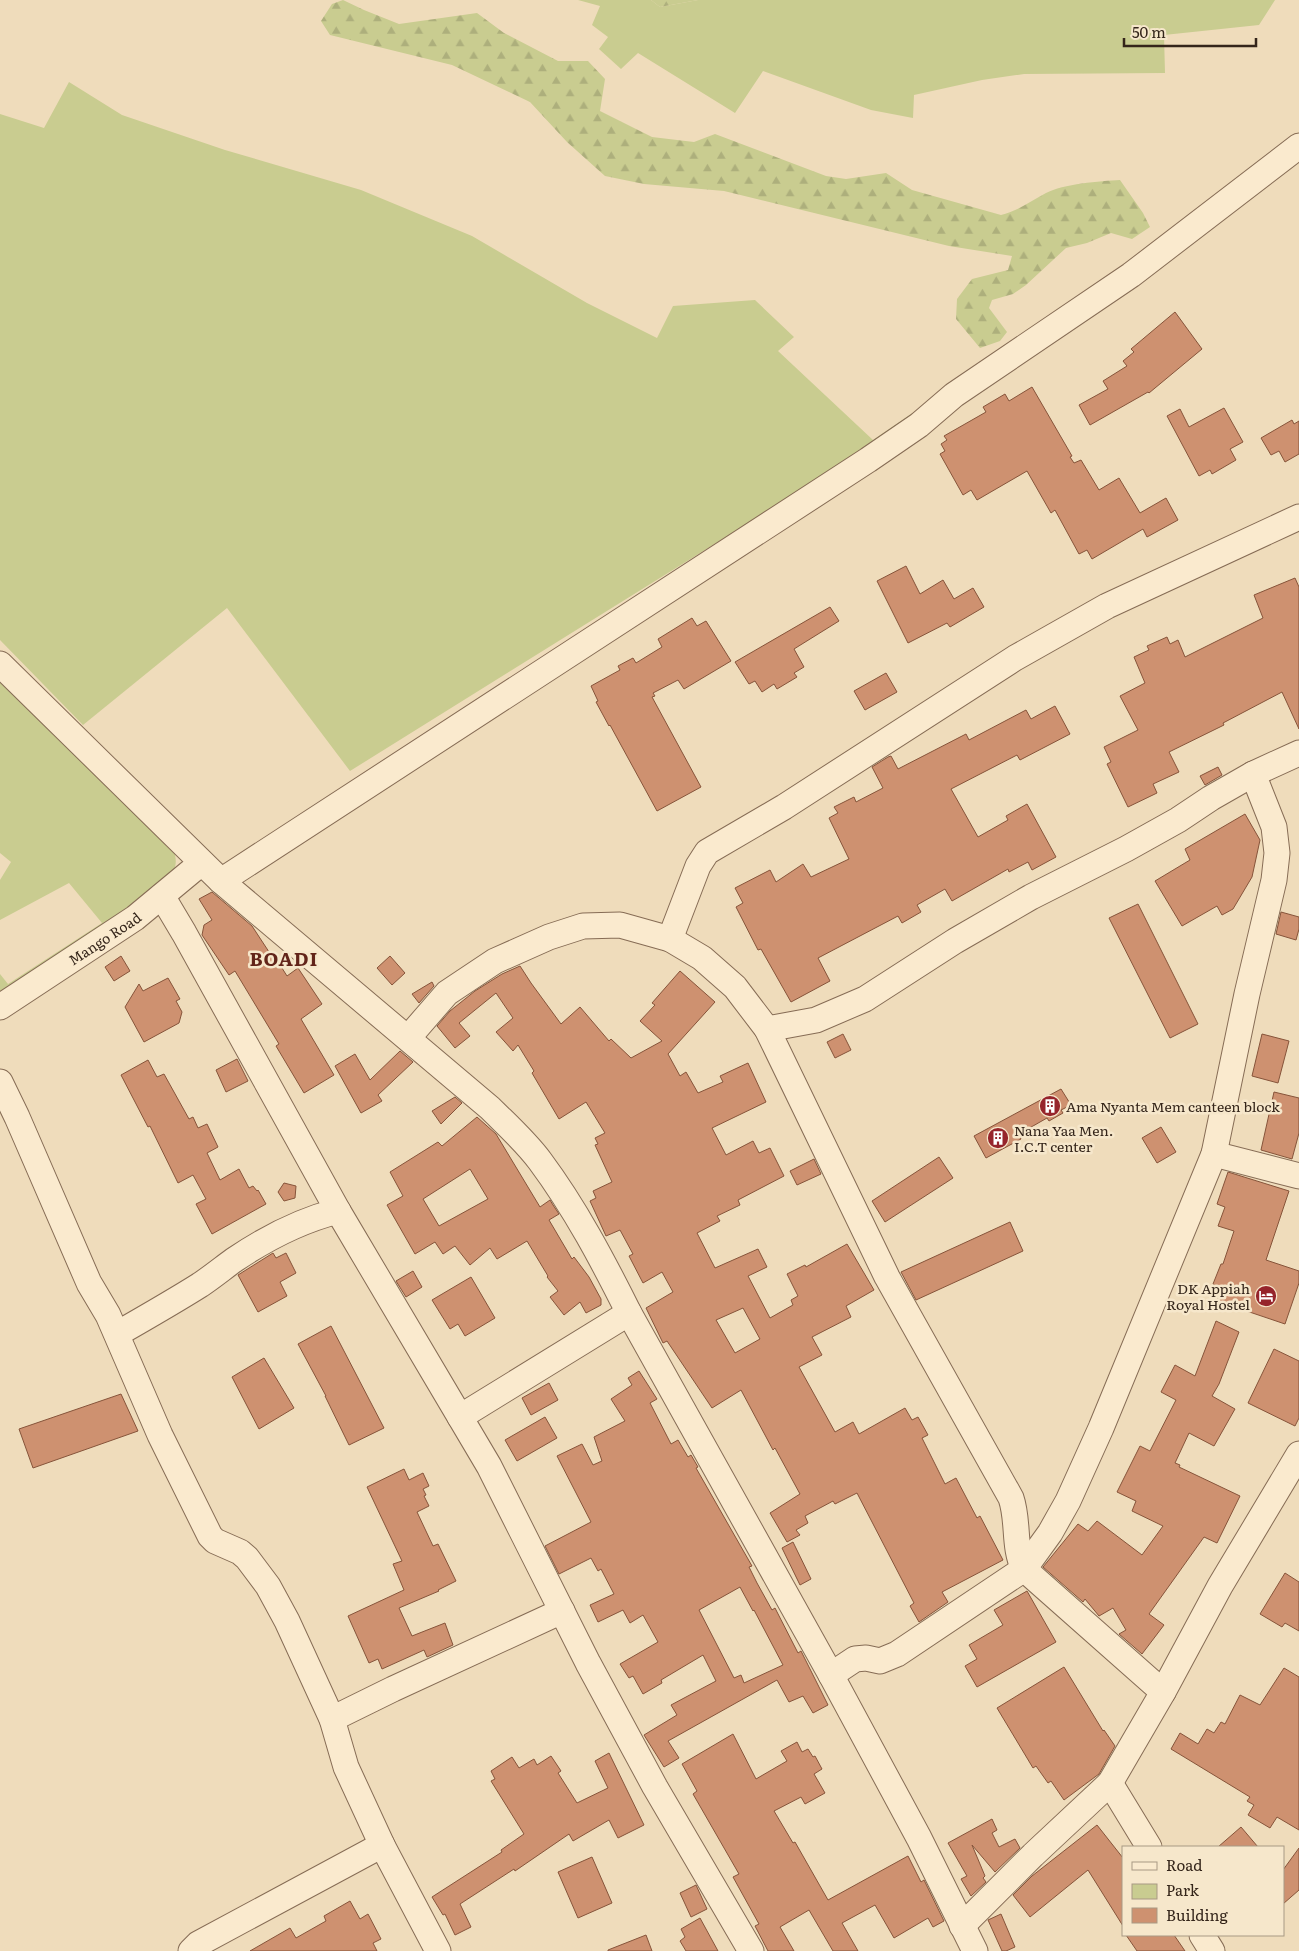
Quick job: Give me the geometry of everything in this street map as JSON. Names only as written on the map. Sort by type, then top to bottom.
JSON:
[{"type":"street","points":[[221,881],[868,460],[919,425],[954,395],[1131,275],[1299,146]]},
{"type":"street","points":[[670,939],[698,866],[707,852],[784,807],[1024,653],[1107,606],[1299,517]]},
{"type":"street","points":[[0,664],[221,881],[490,1108],[539,1160],[565,1198],[613,1282],[629,1314],[831,1675],[919,1838],[975,1951]]},
{"type":"street","points":[[767,1029],[816,1020],[865,999],[955,941],[1031,897],[1126,849],[1253,774],[1299,753]]},
{"type":"street","points":[[831,1675],[855,1659],[866,1658],[880,1661],[897,1654],[1024,1569],[1050,1533],[1072,1492],[1101,1428],[1214,1154],[1275,871],[1277,854],[1274,827],[1253,774]]},
{"type":"street","name":"Mango Road","points":[[0,1007],[135,918],[194,869],[203,864]]},
{"type":"street","points":[[162,896],[338,1211],[493,1474],[562,1611],[655,1787],[751,1951]]},
{"type":"street","points":[[408,1038],[447,993],[495,961],[549,937],[583,926],[620,925],[670,939],[702,958],[735,987],[767,1029],[888,1277],[1011,1498],[1016,1518],[1019,1554],[1024,1569],[1163,1692]]},
{"type":"street","points":[[0,1082],[89,1283],[117,1334],[160,1435],[210,1536],[240,1552],[247,1558],[268,1586],[287,1621],[332,1719],[346,1767],[382,1845],[438,1951]]},
{"type":"street","points":[[1214,1154],[1299,1176]]},
{"type":"street","points":[[117,1334],[202,1284],[236,1259],[277,1235],[315,1217],[338,1211]]},
{"type":"street","points":[[460,1417],[629,1314]]},
{"type":"street","points":[[962,1926],[1033,1855],[1110,1783],[1163,1692],[1220,1586],[1295,1469]]},
{"type":"street","points":[[332,1719],[562,1611]]},
{"type":"street","points":[[1110,1783],[1148,1846]]},
{"type":"street","points":[[191,1951],[198,1944],[382,1845]]},
{"type":"street","points":[[1203,1936],[1212,1951]]},
{"type":"green space","points":[[343,0],[399,24],[477,13],[504,33],[558,61],[588,61],[605,79],[600,111],[652,137],[694,142],[715,134],[826,176],[846,179],[886,173],[912,190],[1001,215],[1062,187],[1120,180],[1143,213],[1150,227],[1132,239],[1111,233],[1087,243],[1066,248],[1026,285],[1013,294],[992,300],[989,308],[1007,332],[1000,341],[980,348],[956,319],[957,299],[972,279],[1008,270],[1012,256],[949,246],[724,191],[644,184],[605,176],[567,142],[530,102],[452,65],[330,35],[321,21],[332,4]]},
{"type":"green space","points":[[578,0],[651,0],[660,7],[698,0],[1275,0],[1259,25],[1164,35],[1165,73],[1024,74],[982,80],[914,95],[913,118],[871,110],[763,71],[735,113],[638,53],[621,69],[599,49],[608,37],[592,25],[600,6]]},
{"type":"green space","points":[[651,0],[698,0],[660,7]]},
{"type":"green space","points":[[69,82],[122,115],[225,150],[361,190],[472,236],[587,303],[657,338],[673,306],[755,300],[794,337],[778,351],[873,440],[1015,343],[1239,185],[1285,150],[1299,134],[1299,139],[1292,148],[1205,212],[843,464],[350,771],[227,608],[83,725],[0,640],[0,114],[44,128]]},
{"type":"green space","points":[[0,680],[173,848],[176,861],[169,880],[0,994],[0,974],[8,984],[102,923],[69,883],[0,920],[0,880],[11,862],[0,853]]},
{"type":"building","points":[[1175,312],[1202,349],[1149,393],[1090,425],[1079,405],[1108,389],[1103,381],[1127,366],[1123,361],[1134,352],[1131,349]]},
{"type":"building","points":[[1032,387],[1072,456],[1070,457],[1074,463],[1081,460],[1099,490],[1119,478],[1140,513],[1166,498],[1178,520],[1147,537],[1143,529],[1092,559],[1087,550],[1079,554],[1055,510],[1051,513],[1027,471],[977,500],[971,490],[963,495],[940,454],[945,451],[941,444],[947,440],[944,436],[986,412],[983,407],[1005,394],[1009,401]]},
{"type":"building","points":[[1224,408],[1243,442],[1230,449],[1236,460],[1212,474],[1210,470],[1199,476],[1167,416],[1180,409],[1189,427]]},
{"type":"building","points":[[1292,420],[1294,424],[1299,421],[1299,454],[1285,462],[1279,451],[1271,455],[1261,438]]},
{"type":"building","points":[[906,566],[920,594],[943,580],[954,599],[973,588],[984,607],[950,627],[947,623],[908,643],[877,581]]},
{"type":"building","points":[[1295,578],[1299,587],[1299,729],[1282,692],[1223,723],[1224,725],[1169,752],[1179,772],[1153,784],[1157,793],[1128,807],[1107,764],[1111,762],[1104,747],[1138,730],[1120,696],[1145,683],[1134,657],[1149,650],[1147,646],[1167,637],[1170,644],[1178,640],[1185,657],[1263,618],[1254,595]]},
{"type":"building","points":[[830,607],[839,621],[794,649],[804,667],[794,673],[797,677],[777,689],[774,684],[762,692],[755,681],[749,684],[735,662]]},
{"type":"building","points":[[692,618],[697,626],[706,621],[731,661],[684,689],[678,680],[653,693],[655,696],[652,697],[701,787],[657,811],[596,702],[598,701],[591,686],[620,670],[618,666],[633,658],[636,663],[662,647],[658,639]]},
{"type":"building","points":[[886,673],[897,692],[865,710],[854,691]]},
{"type":"building","points":[[1055,706],[1070,734],[1020,760],[1017,755],[951,789],[978,837],[1008,820],[1006,816],[1027,804],[1056,857],[1032,870],[1028,862],[1009,872],[1008,869],[952,901],[945,889],[917,905],[921,912],[902,923],[898,916],[818,958],[830,981],[791,1002],[761,949],[758,950],[736,907],[743,903],[735,888],[770,870],[776,882],[803,864],[811,877],[849,859],[829,818],[838,813],[834,807],[854,797],[856,802],[883,788],[872,767],[888,757],[891,756],[898,769],[966,734],[969,740],[1026,710],[1031,719]]},
{"type":"building","points":[[1218,767],[1222,775],[1205,785],[1200,776]]},
{"type":"building","points":[[1245,814],[1260,840],[1252,877],[1233,909],[1222,915],[1217,906],[1182,926],[1155,881],[1190,860],[1185,849]]},
{"type":"building","points":[[212,892],[252,926],[287,976],[298,968],[322,1004],[301,1019],[334,1075],[304,1093],[276,1046],[279,1044],[235,971],[229,975],[202,935],[204,925],[212,920],[199,899]]},
{"type":"building","points":[[1138,904],[1198,1024],[1170,1038],[1109,918]]},
{"type":"building","points":[[1281,912],[1299,917],[1299,929],[1296,940],[1276,934]]},
{"type":"building","points":[[121,956],[130,971],[114,981],[105,967]]},
{"type":"building","points":[[390,956],[405,973],[392,985],[377,968]]},
{"type":"building","points":[[520,966],[561,1024],[580,1007],[609,1041],[611,1039],[631,1058],[662,1041],[640,1021],[655,1005],[652,1003],[680,971],[715,1002],[668,1054],[680,1076],[686,1072],[698,1093],[723,1082],[720,1076],[748,1063],[766,1102],[712,1128],[726,1155],[753,1141],[759,1153],[770,1148],[784,1176],[738,1200],[740,1205],[717,1216],[720,1221],[697,1233],[715,1268],[758,1249],[767,1267],[748,1276],[770,1318],[793,1305],[791,1300],[798,1296],[787,1274],[805,1265],[806,1267],[847,1244],[874,1290],[846,1306],[851,1317],[812,1337],[822,1355],[799,1367],[835,1432],[853,1422],[859,1434],[905,1408],[912,1420],[918,1417],[928,1435],[922,1438],[945,1484],[956,1478],[977,1518],[980,1516],[1003,1560],[942,1592],[948,1602],[919,1622],[910,1606],[914,1603],[857,1493],[835,1504],[833,1501],[805,1516],[808,1523],[796,1530],[800,1535],[787,1542],[770,1513],[800,1494],[775,1448],[773,1450],[741,1390],[712,1408],[667,1341],[663,1343],[646,1308],[673,1292],[662,1272],[643,1283],[629,1256],[633,1254],[620,1230],[606,1236],[590,1201],[596,1198],[593,1191],[612,1182],[595,1145],[598,1144],[595,1138],[605,1133],[586,1102],[559,1119],[518,1045],[513,1051],[496,1032],[513,1018],[496,993],[459,1023],[470,1036],[455,1048],[437,1026],[450,1011],[475,991],[502,974]],"holes":[[[743,1308],[760,1339],[735,1353],[716,1320]]]},
{"type":"building","points":[[168,978],[180,999],[176,1001],[182,1012],[179,1023],[144,1042],[125,1007],[139,984],[143,991]]},
{"type":"building","points":[[432,982],[434,986],[419,1003],[412,994]]},
{"type":"building","points":[[843,1034],[851,1050],[835,1058],[827,1042]]},
{"type":"building","points":[[1262,1034],[1289,1041],[1278,1083],[1252,1076]]},
{"type":"building","points":[[400,1051],[413,1062],[378,1095],[382,1101],[361,1113],[335,1066],[355,1054],[370,1080]]},
{"type":"building","points":[[237,1059],[248,1081],[226,1092],[216,1070]]},
{"type":"building","points":[[148,1060],[157,1077],[164,1074],[189,1119],[193,1117],[198,1128],[207,1124],[218,1147],[207,1153],[220,1180],[239,1169],[249,1188],[253,1186],[258,1190],[266,1204],[212,1234],[196,1204],[206,1199],[193,1175],[178,1183],[150,1126],[148,1127],[121,1075]]},
{"type":"building","points":[[1061,1089],[1071,1105],[1061,1110],[1063,1113],[1049,1121],[1047,1118],[1019,1134],[1021,1139],[986,1158],[974,1136]]},
{"type":"building","points":[[1274,1092],[1299,1098],[1299,1133],[1292,1159],[1261,1150]]},
{"type":"building","points":[[455,1097],[462,1103],[441,1124],[432,1111]]},
{"type":"building","points":[[477,1117],[496,1134],[540,1207],[550,1200],[559,1214],[549,1220],[572,1259],[574,1257],[589,1277],[601,1299],[601,1305],[586,1313],[580,1302],[564,1315],[550,1297],[558,1291],[547,1277],[527,1241],[497,1259],[490,1248],[470,1265],[455,1246],[443,1254],[435,1242],[415,1254],[387,1205],[403,1196],[390,1172],[438,1142],[442,1146]],"holes":[[[470,1169],[488,1199],[439,1226],[423,1199]]]},
{"type":"building","points":[[1161,1127],[1176,1152],[1157,1163],[1142,1138]]},
{"type":"building","points":[[939,1157],[953,1178],[885,1222],[872,1201]]},
{"type":"building","points":[[814,1159],[821,1174],[797,1185],[790,1171]]},
{"type":"building","points":[[1228,1172],[1289,1191],[1266,1260],[1299,1271],[1299,1283],[1285,1324],[1217,1301],[1221,1290],[1213,1284],[1221,1264],[1223,1264],[1234,1231],[1218,1226],[1225,1207],[1217,1204]]},
{"type":"building","points":[[284,1183],[296,1186],[295,1198],[284,1201],[278,1192]]},
{"type":"building","points":[[1010,1222],[1023,1251],[916,1300],[901,1272]]},
{"type":"building","points":[[273,1253],[276,1258],[286,1253],[296,1273],[280,1282],[287,1296],[258,1312],[238,1275]]},
{"type":"building","points":[[413,1271],[422,1287],[406,1297],[396,1281]]},
{"type":"building","points":[[471,1277],[495,1318],[465,1336],[458,1324],[450,1329],[432,1300]]},
{"type":"building","points":[[1216,1321],[1239,1332],[1219,1384],[1212,1396],[1235,1409],[1214,1446],[1189,1433],[1175,1463],[1180,1465],[1179,1467],[1240,1496],[1217,1543],[1204,1537],[1149,1614],[1164,1625],[1142,1654],[1119,1634],[1126,1630],[1113,1608],[1099,1616],[1085,1599],[1083,1602],[1043,1567],[1078,1524],[1088,1531],[1097,1521],[1142,1555],[1163,1526],[1132,1511],[1136,1501],[1117,1492],[1140,1446],[1150,1451],[1176,1400],[1161,1392],[1175,1365],[1195,1376]]},
{"type":"building","points":[[331,1326],[384,1428],[349,1445],[326,1396],[298,1344]]},
{"type":"building","points":[[1274,1349],[1299,1361],[1299,1418],[1295,1426],[1248,1403]]},
{"type":"building","points":[[264,1358],[294,1408],[259,1429],[232,1377]]},
{"type":"building","points":[[639,1371],[657,1399],[650,1403],[671,1444],[678,1440],[688,1457],[691,1455],[698,1467],[696,1468],[752,1566],[749,1567],[757,1583],[772,1610],[775,1608],[798,1653],[801,1651],[828,1705],[813,1713],[803,1696],[789,1702],[777,1680],[668,1741],[679,1758],[664,1767],[644,1735],[677,1715],[671,1705],[716,1681],[703,1655],[661,1680],[662,1683],[643,1694],[633,1676],[629,1678],[620,1664],[658,1642],[643,1615],[630,1623],[623,1610],[598,1622],[590,1605],[614,1594],[601,1569],[598,1571],[591,1558],[559,1574],[545,1546],[591,1522],[557,1456],[582,1444],[593,1465],[602,1461],[594,1437],[625,1421],[611,1399],[632,1385],[628,1378]],"holes":[[[740,1587],[783,1665],[744,1683],[741,1675],[734,1678],[699,1610]]]},
{"type":"building","points":[[549,1383],[558,1400],[531,1415],[522,1398]]},
{"type":"building","points":[[121,1394],[138,1431],[33,1468],[19,1429]]},
{"type":"building","points":[[545,1417],[557,1438],[517,1461],[505,1440]]},
{"type":"building","points":[[404,1469],[409,1480],[423,1473],[429,1486],[423,1489],[429,1506],[417,1512],[433,1546],[438,1544],[456,1581],[439,1591],[399,1608],[412,1636],[445,1623],[453,1645],[427,1657],[424,1650],[382,1669],[378,1659],[369,1663],[348,1616],[404,1590],[393,1564],[402,1561],[367,1487]]},
{"type":"building","points":[[793,1542],[811,1579],[800,1585],[782,1548]]},
{"type":"building","points":[[1285,1573],[1299,1582],[1299,1631],[1285,1623],[1282,1627],[1260,1614]]},
{"type":"building","points":[[1027,1591],[1056,1642],[977,1687],[965,1666],[977,1659],[969,1645],[1003,1625],[994,1610]]},
{"type":"building","points":[[1064,1667],[1103,1731],[1115,1746],[1099,1774],[1064,1800],[1051,1781],[1048,1783],[1036,1766],[1033,1768],[997,1708]]},
{"type":"building","points":[[1284,1668],[1299,1677],[1299,1830],[1277,1817],[1270,1828],[1248,1815],[1254,1805],[1247,1801],[1250,1797],[1171,1749],[1180,1733],[1198,1744],[1207,1729],[1214,1733],[1221,1722],[1225,1724],[1240,1695],[1260,1705]]},
{"type":"building","points":[[733,1734],[756,1779],[787,1761],[781,1751],[797,1742],[802,1752],[808,1749],[813,1757],[815,1756],[822,1769],[814,1774],[825,1793],[805,1804],[801,1797],[774,1811],[793,1843],[795,1842],[828,1900],[908,1856],[921,1882],[924,1880],[944,1921],[933,1927],[928,1918],[894,1938],[875,1905],[842,1923],[858,1951],[833,1951],[809,1910],[780,1927],[794,1951],[768,1951],[755,1926],[759,1924],[733,1877],[739,1874],[693,1794],[697,1791],[682,1764]]},
{"type":"building","points":[[609,1753],[644,1825],[618,1838],[609,1820],[573,1841],[569,1834],[515,1871],[514,1869],[460,1904],[471,1927],[455,1935],[445,1914],[443,1915],[432,1897],[502,1852],[501,1850],[524,1834],[491,1781],[495,1779],[491,1771],[512,1757],[519,1768],[534,1759],[537,1765],[551,1756],[561,1771],[558,1773],[577,1803],[608,1788],[595,1761]]},
{"type":"building","points":[[992,1819],[997,1830],[992,1833],[999,1847],[1015,1839],[1020,1848],[995,1872],[972,1845],[986,1882],[971,1896],[961,1879],[967,1876],[948,1843]]},
{"type":"building","points":[[1097,1825],[1122,1857],[1122,1924],[1088,1870],[1030,1917],[1013,1895],[1032,1876]]},
{"type":"building","points":[[1241,1827],[1257,1846],[1219,1846]]},
{"type":"building","points":[[1299,1848],[1299,1890],[1284,1903],[1284,1869]]},
{"type":"building","points":[[592,1857],[612,1903],[578,1918],[558,1872]]},
{"type":"building","points":[[696,1885],[707,1909],[691,1917],[680,1893]]},
{"type":"building","points":[[350,1901],[360,1919],[368,1914],[381,1939],[373,1943],[377,1951],[250,1951],[290,1928],[296,1938],[326,1921],[324,1916]]},
{"type":"building","points":[[1001,1914],[1015,1947],[1006,1951],[1002,1951],[988,1920]]},
{"type":"building","points":[[700,1918],[718,1951],[686,1951],[680,1941],[685,1937],[681,1929]]},
{"type":"building","points":[[646,1935],[652,1951],[608,1951],[608,1950]]},
{"type":"building","points":[[1127,1936],[1175,1936],[1185,1951],[1137,1951]]},
{"type":"place","name":"Ama Nyanta Mem canteen block","points":[[1050,1106]]},
{"type":"place","name":"Nana Yaa Men. I.C.T center","points":[[998,1138]]},
{"type":"place","name":"DK Appiah Royal Hostel","points":[[1266,1296]]},
{"type":"district","name":"BOADI","points":[[284,958]]}]
